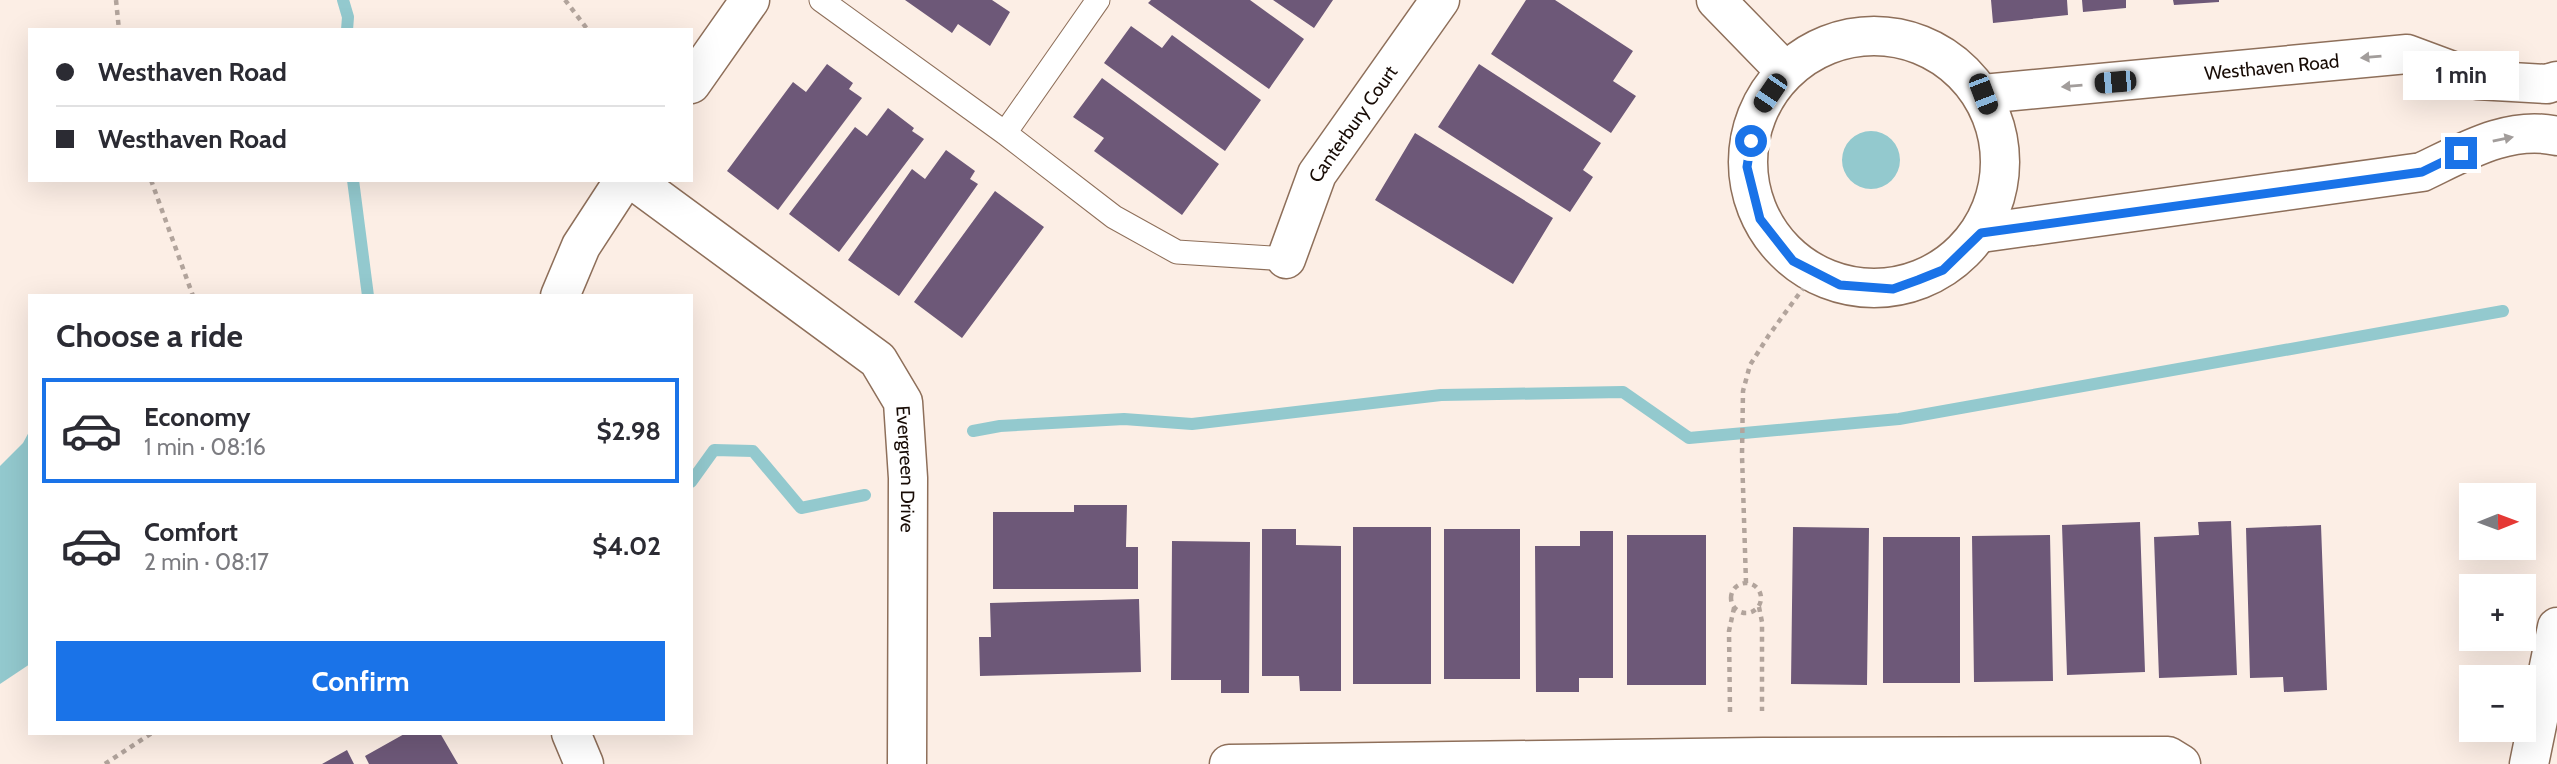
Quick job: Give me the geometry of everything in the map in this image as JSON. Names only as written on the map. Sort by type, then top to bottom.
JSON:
[{"type":"street","points":[[693,81],[750,0]]},
{"type":"street","name":"Canterbury Court","points":[[1286,259],[1317,174],[1440,0]]},
{"type":"street","points":[[1716,0],[1785,71]]},
{"type":"street","points":[[1890,35],[1943,54],[1983,94],[2000,139],[2000,188],[1981,233],[1943,270],[1893,289],[1840,285],[1793,261],[1760,219],[1747,167],[1755,115],[1785,71],[1833,41],[1890,35]]},
{"type":"street","name":"Westhaven Road","points":[[1983,94],[2407,54],[2477,80],[2547,83],[2557,81]]},
{"type":"street","points":[[1981,233],[2422,172],[2480,143],[2537,132],[2557,136]]},
{"type":"street","points":[[561,294],[581,246],[623,182]]},
{"type":"street","name":"Evergreen Drive","points":[[636,182],[878,360],[903,402],[908,478],[907,764]]},
{"type":"street","points":[[2529,764],[2557,627]]},
{"type":"street","points":[[572,735],[584,764]]},
{"type":"street","points":[[1229,764],[2168,756],[2181,764]]},
{"type":"lane","points":[[821,0],[1114,217],[1177,252],[1286,259]]},
{"type":"lane","points":[[1004,133],[1098,0]]},
{"type":"path","points":[[116,0],[119,28]]},
{"type":"path","points":[[565,0],[586,28]]},
{"type":"path","points":[[152,182],[192,294]]},
{"type":"path","points":[[1746,583],[1741,406],[1751,365],[1769,335],[1815,272]]},
{"type":"path","points":[[1730,712],[1728,631],[1734,608],[1732,592],[1739,584],[1746,583],[1758,588],[1762,598],[1755,611],[1745,614],[1734,608]]},
{"type":"path","points":[[1759,607],[1762,622],[1762,711]]},
{"type":"path","points":[[105,764],[149,735]]},
{"type":"water","points":[[1865,131],[1877,131],[1892,139],[1900,154],[1900,166],[1892,181],[1877,189],[1865,189],[1850,181],[1842,166],[1842,154],[1850,139]]},
{"type":"water","points":[[28,434],[28,665],[0,684],[0,466],[23,443]]},
{"type":"building","points":[[905,0],[992,0],[1010,12],[990,46],[958,24],[952,33]]},
{"type":"building","points":[[1151,0],[1250,0],[1304,39],[1269,89],[1148,3]]},
{"type":"building","points":[[1273,0],[1333,0],[1314,28]]},
{"type":"building","points":[[1526,0],[1555,0],[1633,51],[1613,81],[1636,96],[1611,133],[1491,54]]},
{"type":"building","points":[[1991,0],[2067,0],[2068,15],[1993,23]]},
{"type":"building","points":[[2082,0],[2126,0],[2126,8],[2083,12]]},
{"type":"building","points":[[2173,0],[2219,0],[2219,2],[2174,5]]},
{"type":"building","points":[[1131,26],[1162,48],[1172,35],[1261,100],[1225,151],[1104,63]]},
{"type":"building","points":[[827,64],[853,83],[849,89],[862,98],[778,210],[727,171],[793,82],[806,92]]},
{"type":"building","points":[[1479,64],[1601,143],[1583,170],[1593,177],[1570,212],[1438,127]]},
{"type":"building","points":[[1102,78],[1219,164],[1182,215],[1094,151],[1104,138],[1073,117]]},
{"type":"building","points":[[888,108],[924,139],[839,252],[789,214],[855,127],[867,136]]},
{"type":"building","points":[[1415,133],[1553,218],[1513,284],[1375,200]]},
{"type":"building","points":[[946,150],[975,171],[970,179],[978,184],[899,296],[848,260],[912,169],[925,179]]},
{"type":"building","points":[[995,191],[1044,227],[962,338],[914,302]]},
{"type":"building","points":[[1074,505],[1127,505],[1126,547],[1138,547],[1138,589],[993,589],[993,512],[1074,512]]},
{"type":"building","points":[[2231,521],[2237,675],[2159,678],[2154,537],[2199,535],[2198,522]]},
{"type":"building","points":[[2140,522],[2145,672],[2067,675],[2062,525]]},
{"type":"building","points":[[2321,525],[2327,690],[2284,692],[2283,677],[2250,678],[2246,528]]},
{"type":"building","points":[[1353,527],[1431,527],[1431,684],[1353,684]]},
{"type":"building","points":[[1793,527],[1869,528],[1867,685],[1791,684]]},
{"type":"building","points":[[1262,529],[1296,529],[1296,545],[1341,546],[1341,691],[1300,691],[1299,676],[1262,676]]},
{"type":"building","points":[[1444,529],[1520,529],[1520,679],[1444,679]]},
{"type":"building","points":[[1580,531],[1613,531],[1613,678],[1579,678],[1579,692],[1536,692],[1535,546],[1580,546]]},
{"type":"building","points":[[1627,535],[1706,535],[1706,685],[1627,685]]},
{"type":"building","points":[[2050,535],[2053,681],[1974,682],[1972,536]]},
{"type":"building","points":[[1883,537],[1960,537],[1960,683],[1883,683]]},
{"type":"building","points":[[1172,541],[1250,542],[1249,693],[1221,693],[1221,680],[1171,680]]},
{"type":"building","points":[[1139,599],[1141,672],[980,676],[979,637],[991,637],[990,603]]},
{"type":"building","points":[[402,735],[441,735],[458,764],[369,764],[365,756]]},
{"type":"building","points":[[347,750],[354,764],[322,764]]},
{"type":"waterway","points":[[343,0],[348,17],[347,28]]},
{"type":"waterway","points":[[353,182],[368,294]]},
{"type":"waterway","points":[[973,431],[1000,426],[1124,419],[1192,424],[1441,395],[1623,392],[1689,438],[1899,419],[2503,311]]},
{"type":"waterway","points":[[693,479],[714,450],[753,451],[801,508],[865,495]]},
{"type":"route","points":[[1751,141],[1747,167],[1760,219],[1793,261],[1840,285],[1893,289],[1943,270],[1981,233],[2422,172],[2461,153]]}]
